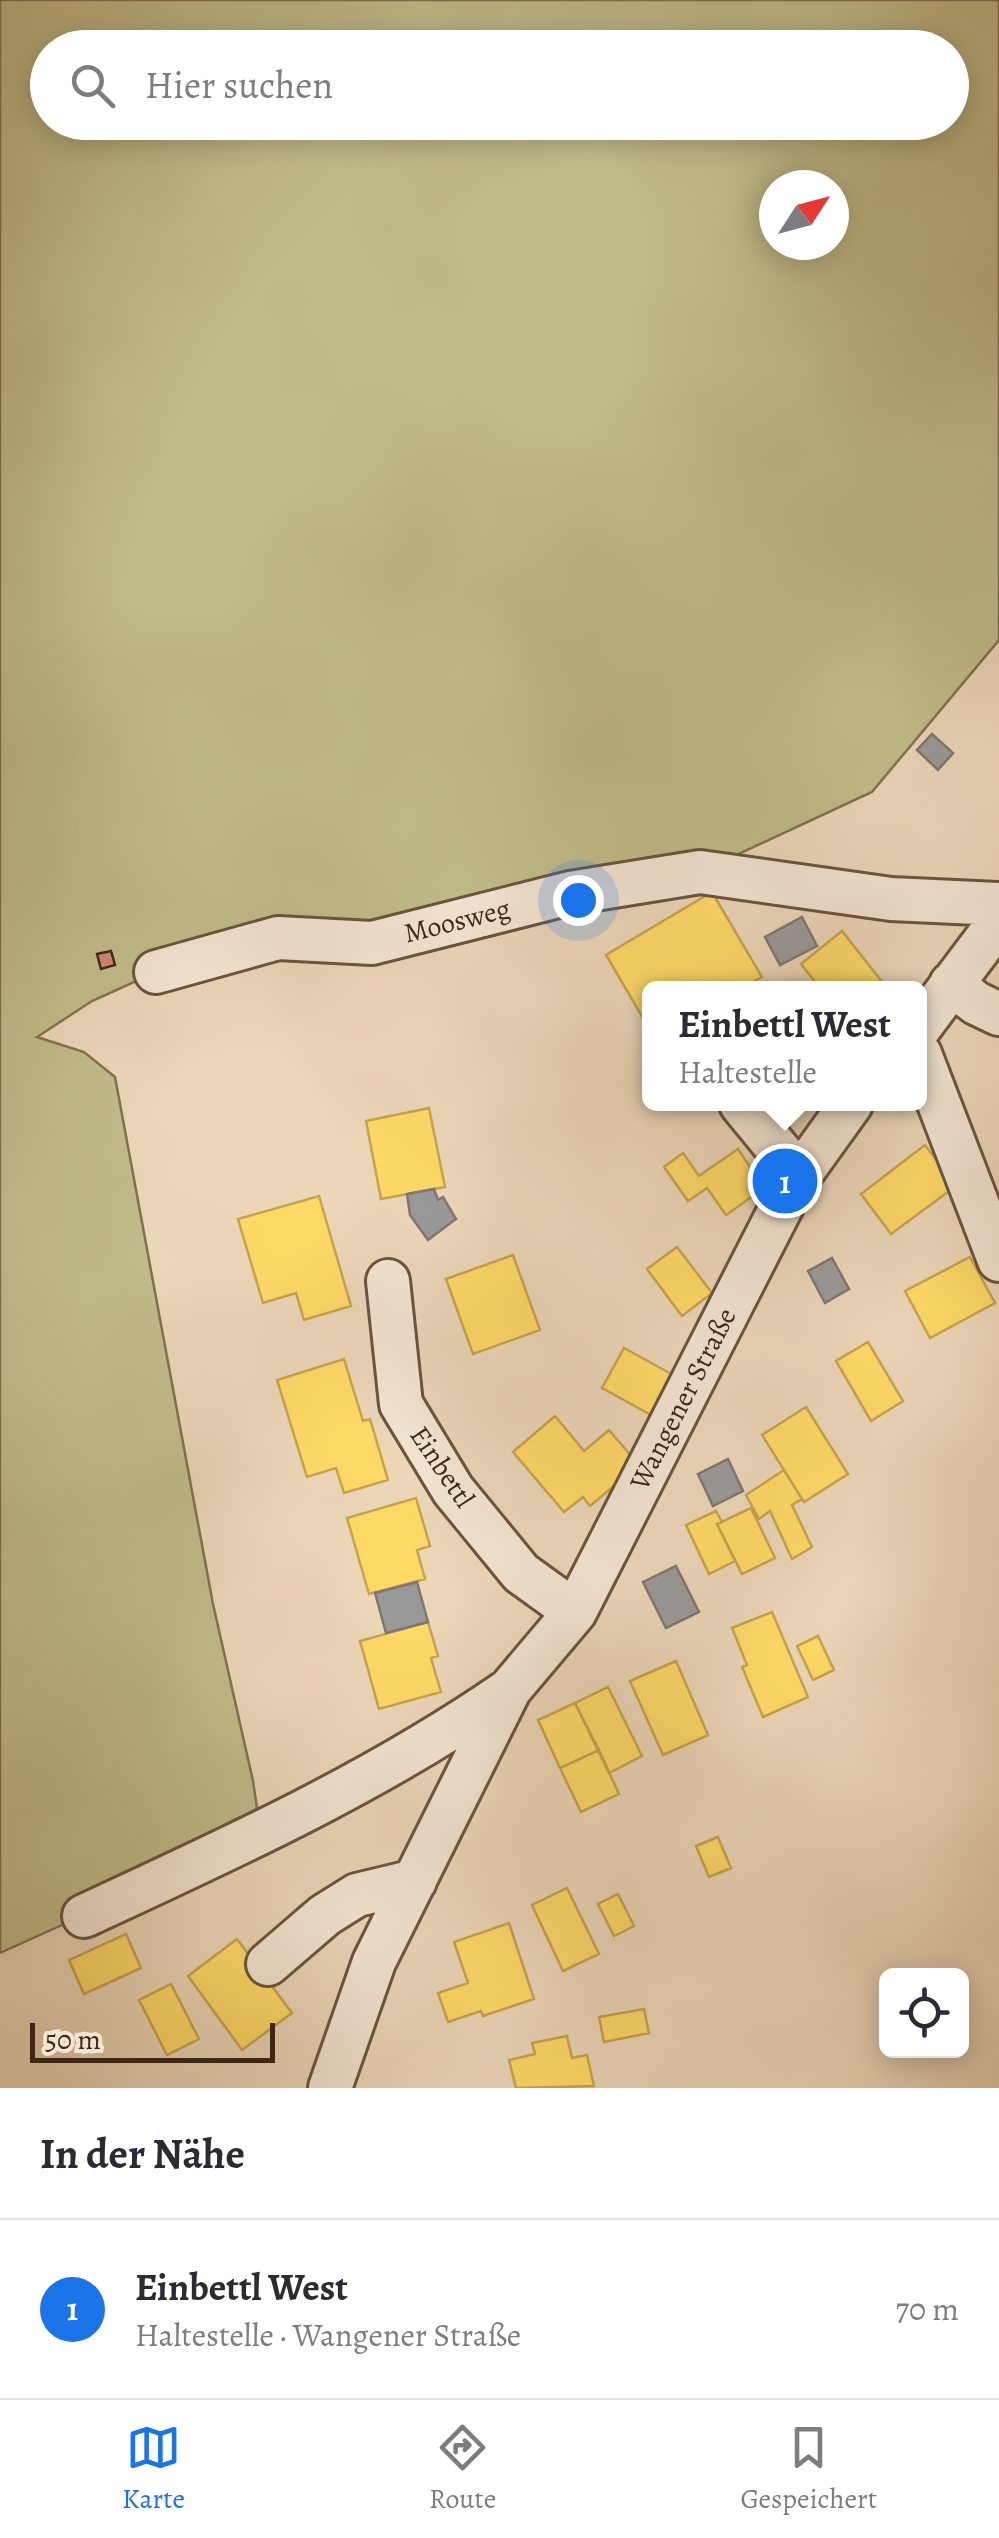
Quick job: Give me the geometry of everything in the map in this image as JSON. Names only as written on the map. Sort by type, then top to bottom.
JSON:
[{"type":"street","name":"Moosweg","points":[[156,972],[278,938],[372,943],[570,893],[700,872],[891,899],[999,904]]},
{"type":"street","points":[[927,1017],[999,922]]},
{"type":"street","points":[[951,984],[999,1014]]},
{"type":"street","points":[[927,1072],[999,1260]]},
{"type":"street","points":[[747,1111],[799,1175]]},
{"type":"street","name":"Wangener Straße","points":[[330,2088],[374,1962],[510,1689],[575,1612],[799,1175],[846,1111]]},
{"type":"street","name":"Einbettl","points":[[388,1281],[401,1404],[453,1490],[521,1573],[575,1612]]},
{"type":"street","name":"Wangener Straße","points":[[84,1916],[261,1835],[447,1733],[510,1689]]},
{"type":"street","points":[[268,1964],[325,1916],[358,1895],[415,1881]]},
{"type":"shaded area","points":[[0,0],[999,0],[999,640],[872,792],[700,872],[156,972],[92,1001],[37,1037],[84,1052],[115,1077],[213,1604],[253,1781],[261,1835],[0,1953]]},
{"type":"building: Wohnen","points":[[712,892],[762,977],[755,981],[642,981],[642,1016],[606,955]]},
{"type":"building: Wohnen","points":[[842,931],[881,981],[814,981],[801,964]]},
{"type":"building: Wohnen","points":[[429,1108],[445,1187],[381,1199],[366,1121]]},
{"type":"building: Wohnen","points":[[764,1111],[787,1111],[771,1121]]},
{"type":"building: Wohnen","points":[[925,1145],[956,1186],[891,1234],[861,1194]]},
{"type":"building: Wohnen","points":[[738,1149],[764,1188],[726,1215],[707,1188],[688,1201],[664,1167],[683,1153],[699,1176]]},
{"type":"building: Wohnen","points":[[319,1196],[351,1306],[304,1320],[296,1293],[263,1303],[238,1219]]},
{"type":"building: Wohnen","points":[[677,1247],[712,1293],[682,1316],[647,1269]]},
{"type":"building: Wohnen","points":[[513,1255],[540,1330],[473,1354],[446,1279]]},
{"type":"building: Wohnen","points":[[970,1257],[995,1303],[930,1338],[905,1291]]},
{"type":"building: Wohnen","points":[[868,1342],[903,1401],[871,1421],[836,1361]]},
{"type":"building: Wohnen","points":[[624,1348],[675,1376],[662,1421],[602,1388]]},
{"type":"building: Wohnen","points":[[344,1359],[363,1421],[370,1419],[388,1480],[344,1493],[336,1468],[307,1477],[277,1380]]},
{"type":"building: Wohnen","points":[[806,1407],[848,1474],[804,1502],[762,1435]]},
{"type":"building: Wohnen","points":[[555,1416],[584,1451],[609,1430],[639,1465],[590,1506],[583,1497],[564,1512],[513,1452]]},
{"type":"building: Wohnen","points":[[784,1470],[802,1499],[792,1505],[812,1547],[792,1559],[770,1511],[759,1519],[746,1495]]},
{"type":"building: Wohnen","points":[[416,1498],[430,1546],[417,1550],[425,1579],[369,1594],[347,1518]]},
{"type":"building: Wohnen","points":[[751,1508],[775,1558],[742,1574],[717,1524]]},
{"type":"building: Wohnen","points":[[716,1511],[722,1522],[717,1524],[735,1561],[709,1574],[686,1525]]},
{"type":"building: Wohnen","points":[[772,1612],[808,1697],[763,1717],[742,1667],[747,1665],[732,1628]]},
{"type":"building: Wohnen","points":[[428,1622],[438,1656],[431,1658],[441,1692],[379,1709],[360,1641]]},
{"type":"building: Wohnen","points":[[818,1636],[834,1670],[813,1680],[797,1646]]},
{"type":"building: Wohnen","points":[[676,1661],[708,1735],[663,1755],[630,1681]]},
{"type":"building: Wohnen","points":[[608,1687],[642,1756],[609,1773],[575,1703]]},
{"type":"building: Wohnen","points":[[575,1703],[599,1750],[560,1768],[538,1720]]},
{"type":"building: Wohnen","points":[[599,1750],[619,1794],[581,1812],[560,1768]]},
{"type":"building: Wohnen","points":[[718,1837],[731,1868],[709,1877],[696,1846]]},
{"type":"building: Wohnen","points":[[567,1888],[599,1954],[563,1971],[532,1905]]},
{"type":"building: Wohnen","points":[[618,1894],[634,1926],[614,1936],[598,1904]]},
{"type":"building: Wohnen","points":[[509,1923],[534,1999],[483,2016],[481,2011],[448,2022],[438,1993],[468,1983],[454,1942]]},
{"type":"building: Wohnen","points":[[126,1934],[141,1968],[84,1994],[69,1960]]},
{"type":"building: Wohnen","points":[[237,1939],[292,2013],[242,2050],[188,1976]]},
{"type":"building: Wohnen","points":[[171,1984],[199,2039],[167,2055],[139,2000]]},
{"type":"building: Wohnen","points":[[644,2009],[649,2033],[604,2042],[599,2017]]},
{"type":"building: Wohnen","points":[[567,2036],[572,2058],[587,2055],[594,2086],[516,2088],[509,2060],[535,2054],[532,2043]]},
{"type":"building: Industrie","points":[[932,734],[953,753],[938,770],[917,750]]},
{"type":"building: Industrie","points":[[802,917],[817,946],[780,965],[765,937]]},
{"type":"building: Industrie","points":[[434,1189],[438,1200],[443,1197],[456,1219],[428,1240],[410,1215],[407,1194]]},
{"type":"building: Industrie","points":[[832,1258],[849,1289],[825,1303],[808,1271]]},
{"type":"building: Industrie","points":[[728,1459],[743,1491],[713,1506],[698,1474]]},
{"type":"building: Industrie","points":[[676,1566],[699,1612],[666,1628],[643,1582]]},
{"type":"building: Industrie","points":[[417,1582],[428,1622],[386,1633],[375,1593]]},
{"type":"building: Sonstige","points":[[111,951],[115,965],[101,969],[97,954]]},
{"type":"place","name":"Einbettl West","points":[[785,1181]]}]
